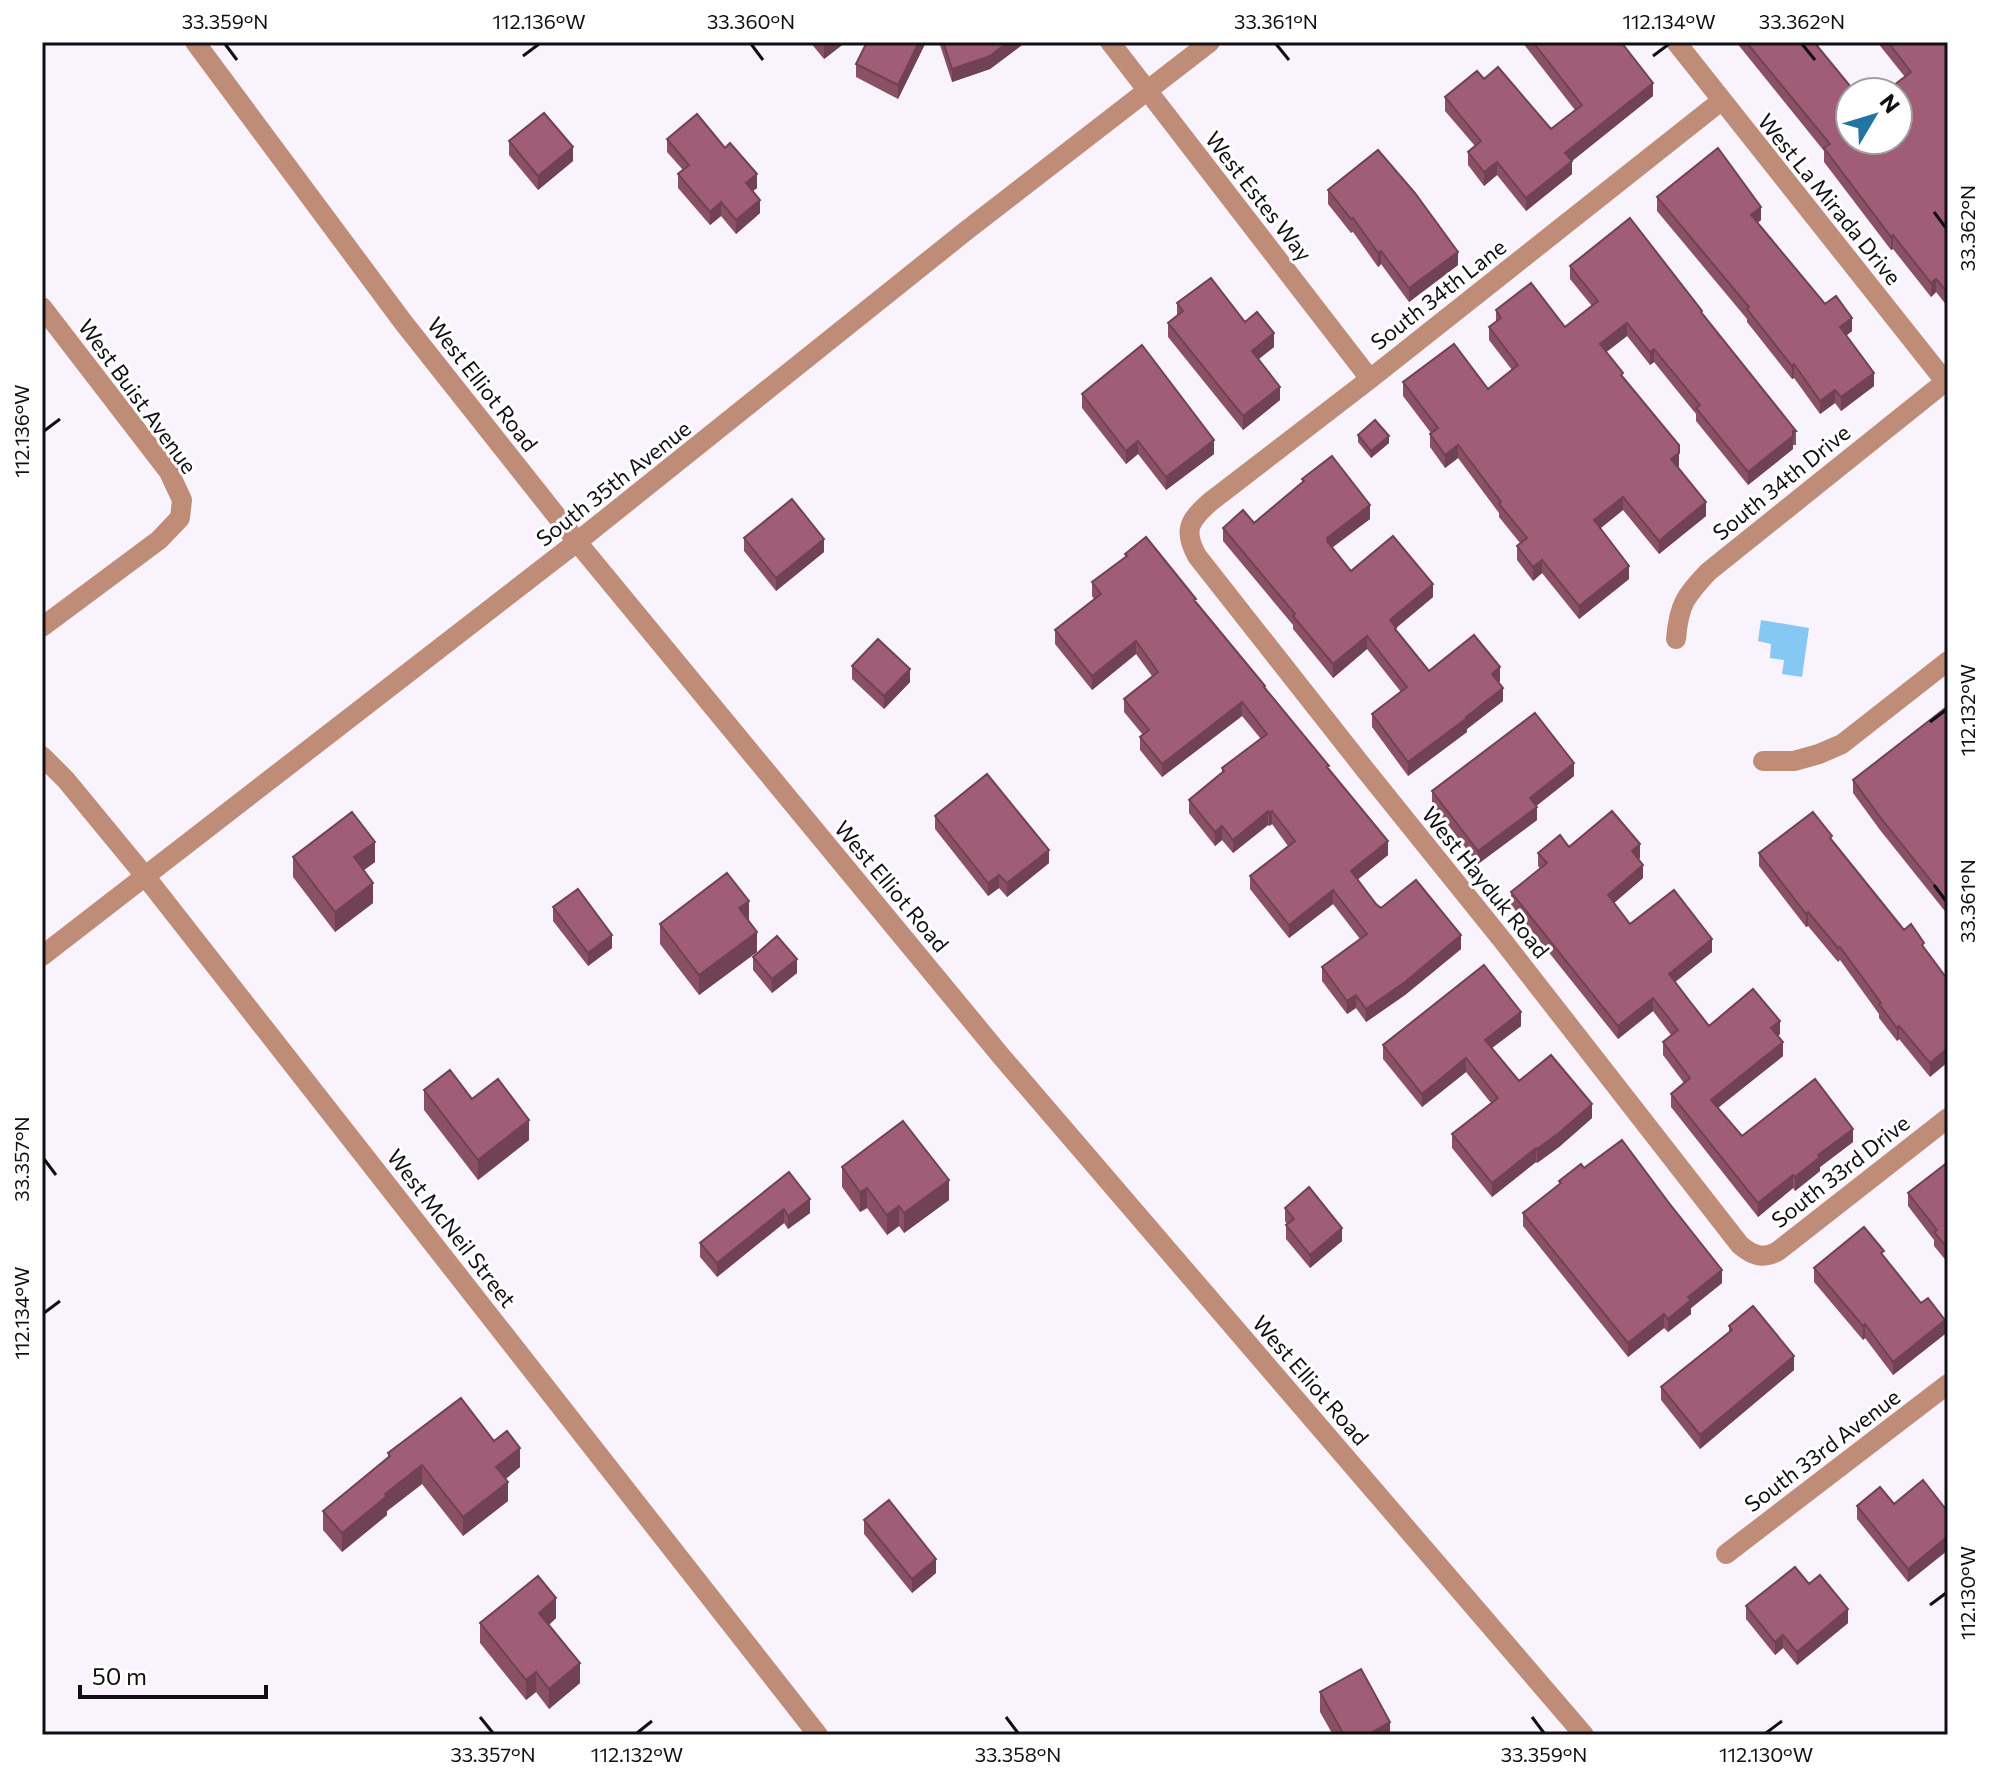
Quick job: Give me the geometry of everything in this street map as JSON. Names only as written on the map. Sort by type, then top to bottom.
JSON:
[{"type":"street","name":"West Elliot Road","points":[[195,42],[403,322],[577,542],[1001,1056],[1584,1735]]},
{"type":"street","name":"West Estes Way","points":[[1110,42],[1370,379]]},
{"type":"street","name":"South 35th Avenue","points":[[42,956],[577,542],[967,230],[1210,42]]},
{"type":"street","name":"West La Mirada Drive","points":[[1676,42],[1947,383]]},
{"type":"street","name":"South 34th Lane","points":[[1189,528],[1195,516],[1210,502],[1721,101]]},
{"type":"street","name":"West Buist Avenue","points":[[42,307],[169,472],[182,500],[180,518],[159,540],[42,627]]},
{"type":"street","name":"South 34th Drive","points":[[1676,639],[1678,614],[1689,593],[1708,572],[1947,383]]},
{"type":"street","name":"West Hayduk Road","points":[[1189,528],[1189,541],[1197,556],[1740,1245],[1759,1256]]},
{"type":"street","points":[[1763,761],[1794,761],[1842,744],[1948,661]]},
{"type":"street","name":"West McNeil Street","points":[[42,756],[66,780],[145,876],[818,1735]]},
{"type":"street","name":"South 33rd Drive","points":[[1759,1256],[1778,1251],[1948,1118]]},
{"type":"street","name":"South 33rd Avenue","points":[[1726,1554],[1948,1384]]},
{"type":"water","points":[[1761,620],[1809,628],[1802,677],[1782,674],[1784,660],[1770,658],[1771,644],[1758,641]]},
{"type":"building","points":[[867,42],[919,42],[898,85],[856,64]]},
{"type":"building","points":[[943,42],[1008,42],[990,56],[952,69]]},
{"type":"building","points":[[1533,42],[1621,42],[1653,83],[1565,153],[1572,161],[1526,198],[1497,162],[1484,172],[1468,152],[1481,141],[1445,97],[1477,71],[1484,79],[1498,67],[1551,129],[1582,105]]},
{"type":"building","points":[[1746,42],[1814,42],[1842,76],[1834,76],[1834,156],[1914,156],[1914,76],[1906,76],[1911,72],[1888,42],[1948,42],[1948,293],[1936,279],[1931,283],[1893,235],[1891,237],[1824,148],[1830,144]]},
{"type":"building","points":[[544,113],[573,147],[538,176],[509,141]]},
{"type":"building","points":[[697,114],[725,148],[730,143],[757,174],[746,183],[760,200],[736,220],[721,202],[710,212],[678,174],[689,165],[667,139]]},
{"type":"building","points":[[1718,148],[1761,207],[1751,215],[1825,304],[1836,296],[1852,318],[1840,327],[1874,373],[1841,397],[1835,390],[1820,401],[1794,364],[1792,366],[1747,309],[1749,307],[1657,197]]},
{"type":"building","points":[[1378,150],[1415,193],[1458,252],[1409,288],[1328,190]]},
{"type":"building","points":[[1630,218],[1796,431],[1748,472],[1696,408],[1700,405],[1654,349],[1650,352],[1627,323],[1600,344],[1623,373],[1621,375],[1679,445],[1679,453],[1671,459],[1706,502],[1659,541],[1623,497],[1594,520],[1629,566],[1579,606],[1542,560],[1533,567],[1517,546],[1527,538],[1458,445],[1445,455],[1430,434],[1438,428],[1403,382],[1454,344],[1488,389],[1518,365],[1489,327],[1501,318],[1496,310],[1531,283],[1565,327],[1598,301],[1570,266]]},
{"type":"building","points":[[1211,278],[1245,322],[1257,312],[1274,333],[1252,351],[1280,387],[1243,416],[1168,323],[1183,311],[1177,303]]},
{"type":"building","points":[[1142,345],[1214,440],[1166,477],[1138,441],[1126,451],[1082,394]]},
{"type":"building","points":[[1375,420],[1389,436],[1371,451],[1358,435]]},
{"type":"building","points":[[1332,456],[1370,505],[1327,541],[1351,571],[1393,536],[1433,584],[1390,620],[1395,629],[1429,671],[1474,635],[1500,667],[1492,674],[1503,688],[1408,762],[1372,714],[1407,687],[1367,636],[1333,664],[1223,528],[1243,510],[1254,523]]},
{"type":"building","points":[[792,499],[824,539],[776,578],[744,538]]},
{"type":"building","points":[[1146,537],[1388,841],[1351,871],[1376,904],[1381,908],[1416,880],[1461,935],[1405,982],[1366,1009],[1356,995],[1347,1001],[1322,967],[1367,934],[1333,890],[1289,925],[1250,876],[1295,841],[1272,811],[1233,840],[1222,826],[1215,832],[1189,800],[1224,771],[1222,768],[1267,734],[1242,702],[1162,764],[1140,737],[1149,730],[1124,699],[1158,672],[1136,641],[1092,676],[1055,630],[1101,594],[1092,582],[1127,556],[1125,554]]},
{"type":"building","points":[[878,639],[910,669],[884,696],[852,666]]},
{"type":"building","points":[[1948,706],[1948,902],[1853,780]]},
{"type":"building","points":[[1535,713],[1574,763],[1530,798],[1537,807],[1478,851],[1432,791]]},
{"type":"building","points":[[987,774],[1049,850],[1007,883],[999,875],[988,883],[935,816]]},
{"type":"building","points":[[1612,811],[1640,844],[1632,851],[1643,865],[1608,895],[1630,924],[1674,890],[1712,939],[1669,974],[1709,1026],[1753,989],[1780,1021],[1771,1028],[1783,1042],[1711,1100],[1742,1136],[1815,1079],[1853,1129],[1758,1203],[1671,1094],[1690,1078],[1663,1042],[1678,1030],[1653,998],[1618,1026],[1511,892],[1547,863],[1538,853],[1560,835],[1569,847]]},
{"type":"building","points":[[352,812],[375,842],[354,857],[373,883],[335,912],[293,857]]},
{"type":"building","points":[[1813,812],[1832,836],[1830,838],[1904,930],[1911,924],[1948,980],[1948,1048],[1930,1063],[1899,1026],[1897,1028],[1840,947],[1808,912],[1806,914],[1759,853]]},
{"type":"building","points":[[727,873],[749,901],[739,908],[757,932],[699,975],[660,924]]},
{"type":"building","points":[[578,889],[612,935],[588,953],[553,907]]},
{"type":"building","points":[[777,936],[797,959],[772,979],[753,957]]},
{"type":"building","points":[[1484,965],[1521,1012],[1485,1040],[1519,1081],[1551,1055],[1592,1104],[1492,1183],[1452,1134],[1498,1098],[1466,1058],[1422,1094],[1383,1045]]},
{"type":"building","points":[[450,1070],[472,1099],[498,1079],[529,1120],[478,1160],[424,1090]]},
{"type":"building","points":[[903,1121],[949,1180],[904,1213],[899,1206],[887,1215],[867,1188],[860,1192],[842,1167]]},
{"type":"building","points":[[1622,1140],[1722,1270],[1688,1297],[1691,1300],[1668,1319],[1664,1314],[1628,1343],[1523,1213],[1581,1164],[1584,1168]]},
{"type":"building","points":[[1948,1162],[1948,1249],[1908,1193]]},
{"type":"building","points":[[789,1172],[810,1199],[788,1216],[784,1209],[717,1263],[700,1243]]},
{"type":"building","points":[[1309,1187],[1342,1228],[1310,1255],[1286,1225],[1294,1219],[1285,1208]]},
{"type":"building","points":[[1864,1227],[1921,1303],[1928,1298],[1945,1320],[1893,1362],[1865,1324],[1863,1326],[1814,1268]]},
{"type":"building","points":[[1753,1306],[1794,1356],[1700,1435],[1661,1387],[1732,1330],[1729,1326]]},
{"type":"building","points":[[461,1398],[494,1441],[507,1431],[520,1448],[496,1467],[508,1482],[463,1517],[422,1465],[342,1533],[323,1511],[390,1456],[388,1453]]},
{"type":"building","points":[[1923,1480],[1948,1512],[1948,1536],[1908,1569],[1857,1506],[1880,1487],[1894,1504]]},
{"type":"building","points":[[889,1500],[936,1559],[912,1579],[864,1520]]},
{"type":"building","points":[[1795,1567],[1809,1584],[1820,1575],[1848,1609],[1797,1652],[1783,1635],[1775,1642],[1746,1606]]},
{"type":"building","points":[[538,1576],[556,1598],[539,1613],[580,1663],[549,1689],[536,1672],[526,1680],[480,1623]]},
{"type":"building","points":[[1361,1669],[1390,1722],[1367,1735],[1344,1735],[1320,1692]]}]
